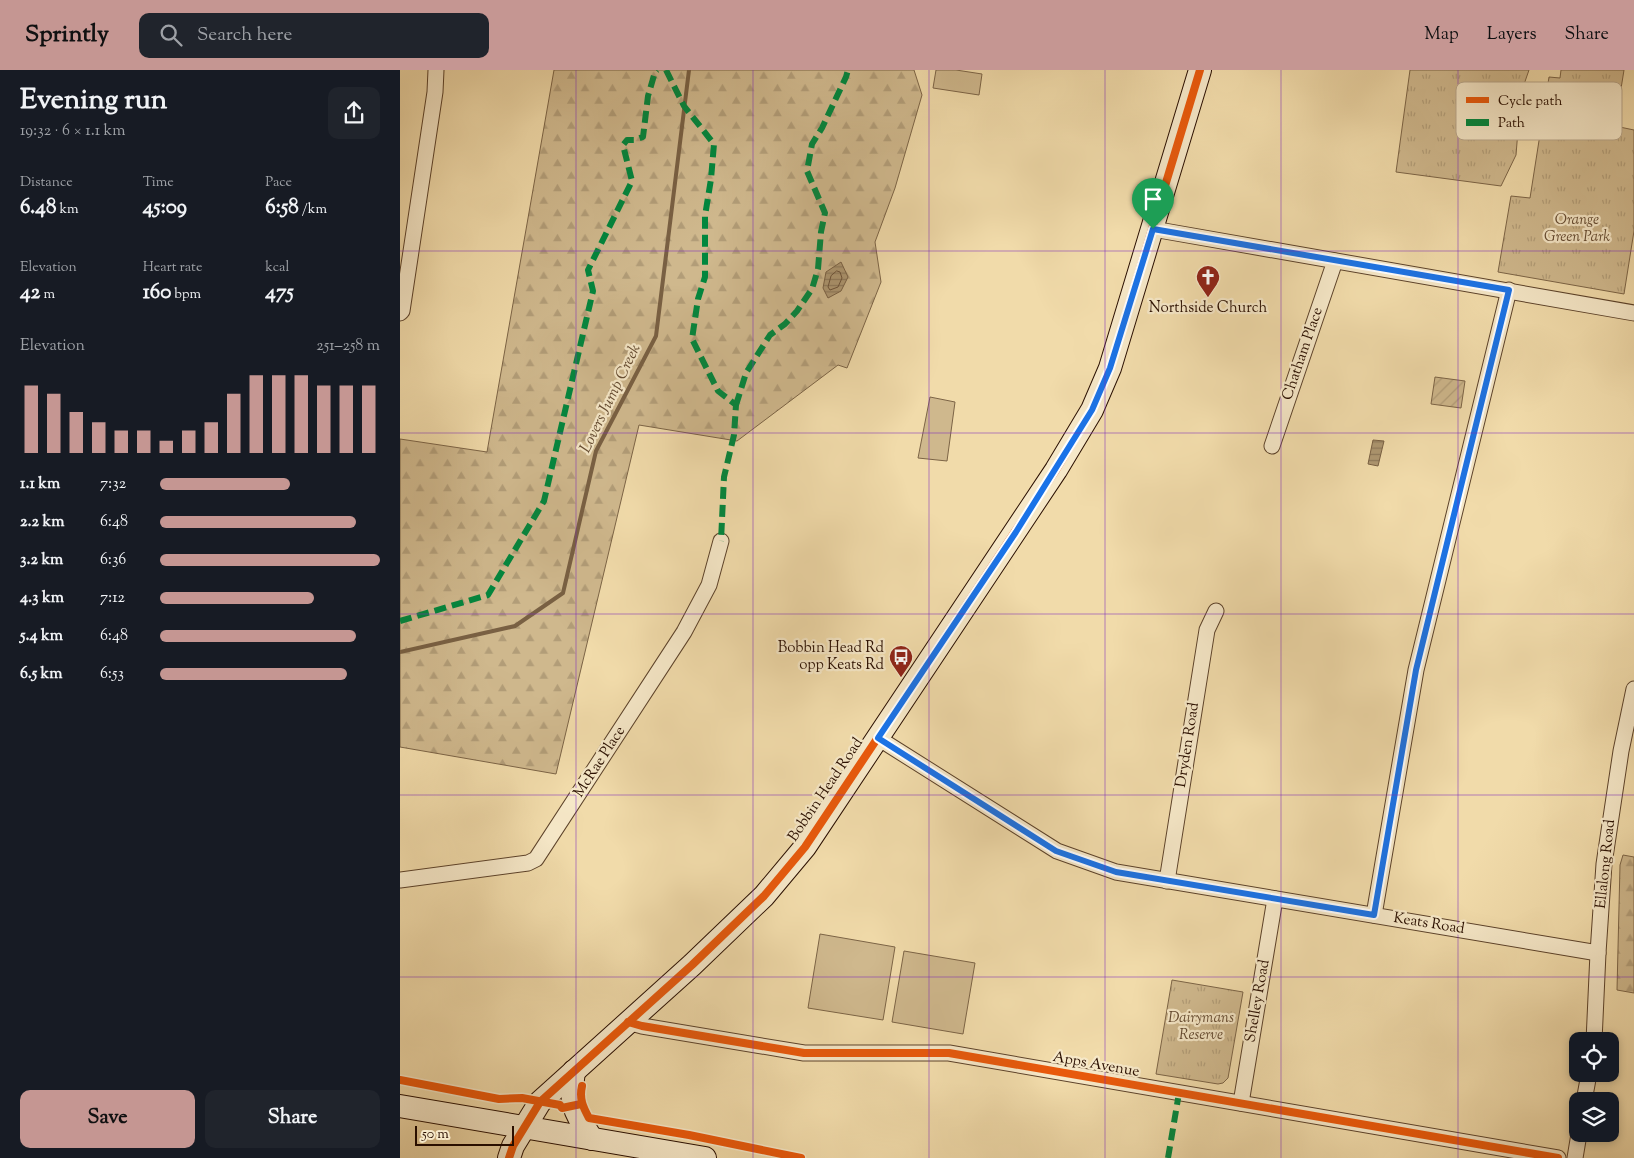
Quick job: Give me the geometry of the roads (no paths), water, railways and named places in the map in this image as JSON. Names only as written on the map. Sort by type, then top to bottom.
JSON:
[{"type":"main road","name":"Bobbin Head Road","points":[[509,1158],[513,1146],[540,1102],[699,958],[764,896],[785,872],[805,847],[1016,532],[1092,410],[1110,368],[1200,70]]},
{"type":"main road","points":[[574,1071],[573,1106],[592,1139]]},
{"type":"main road","points":[[400,1106],[705,1158]]},
{"type":"street","points":[[400,313],[402,311],[435,92],[436,70]]},
{"type":"street","points":[[1153,229],[1634,313]]},
{"type":"street","name":"Chatham Place","points":[[1272,446],[1335,261]]},
{"type":"street","points":[[1374,915],[1416,670],[1509,290]]},
{"type":"street","name":"McRae Place","points":[[400,880],[528,864],[536,859],[684,632],[708,585],[721,541]]},
{"type":"street","name":"Dryden Road","points":[[1167,881],[1207,630],[1216,611]]},
{"type":"street","name":"Ellalong Road","points":[[1594,1032],[1604,864],[1621,751],[1634,689]]},
{"type":"street","name":"Keats Road","points":[[878,738],[1056,851],[1116,872],[1598,953]]},
{"type":"street","name":"Shelley Road","points":[[1241,1103],[1275,899]]},
{"type":"street","name":"Apps Avenue","points":[[628,1022],[642,1026],[804,1053],[949,1053],[1558,1158]]},
{"type":"street","points":[[1575,1158],[1578,1142]]},
{"type":"water","points":[[841,262],[848,277],[841,291],[828,298],[823,288],[826,272]]},
{"type":"water","points":[[1373,440],[1384,441],[1378,466],[1368,464]]},
{"type":"waterway","name":"Lovers Jump Creek","points":[[400,652],[515,626],[563,593],[596,451],[656,336],[689,70]]},
{"type":"place","name":"Northside Church","points":[[1208,298]]},
{"type":"place","name":"Bobbin Head Rd opp Keats Rd","points":[[901,678]]},
{"type":"park label","name":"Orange Green Park","points":[[1577,228]]},
{"type":"park label","name":"Dairymans Reserve","points":[[1201,1026]]}]
